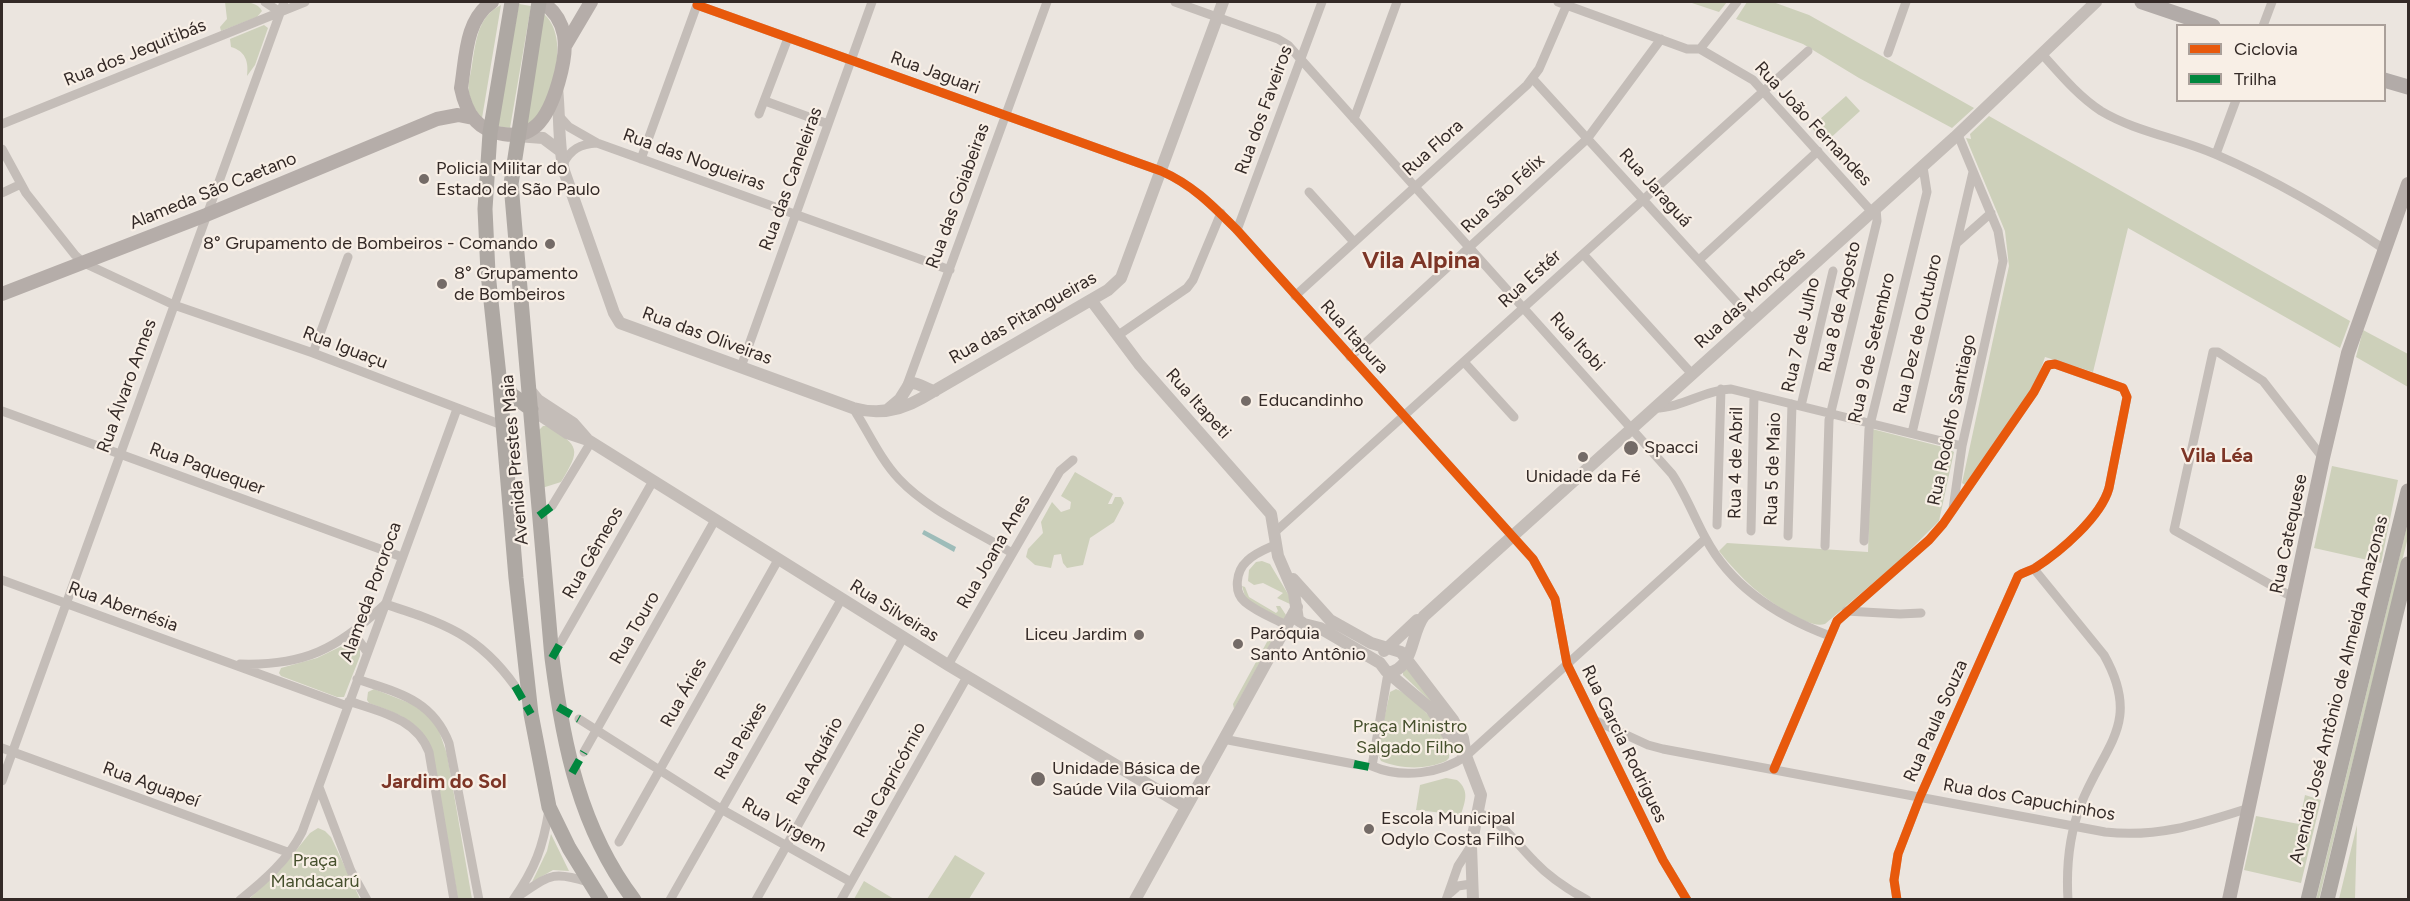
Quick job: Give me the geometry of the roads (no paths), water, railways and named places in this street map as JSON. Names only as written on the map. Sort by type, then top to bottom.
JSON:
[{"type":"highway","name":"Avenida Prestes Maia","points":[[513,2],[490,133],[485,187],[485,229],[502,425],[530,702],[549,807],[588,882],[601,900]]},
{"type":"highway","name":"Avenida Prestes Maia","points":[[540,2],[511,184],[558,707],[572,772],[583,806],[608,860],[634,900]]},
{"type":"highway","points":[[499,376],[512,395],[531,409]]},
{"type":"highway","name":"Avenida José Antônio de Almeida Amazonas","points":[[2308,900],[2409,491]]},
{"type":"highway","name":"Avenida José Antônio de Almeida Amazonas","points":[[2327,900],[2409,564]]},
{"type":"main road","points":[[492,2],[473,23],[462,88],[467,109],[473,118],[490,133],[517,136],[534,127],[549,110],[557,88],[564,48],[564,34],[555,12]]},
{"type":"main road","points":[[540,2],[560,16],[572,17],[584,11],[591,3]]},
{"type":"main road","points":[[2142,2],[2207,24]]},
{"type":"main road","points":[[564,48],[591,3]]},
{"type":"main road","points":[[2386,80],[2409,87]]},
{"type":"main road","name":"Alameda São Caetano","points":[[436,119],[454,104],[462,88]]},
{"type":"main road","name":"Alameda São Caetano","points":[[2,294],[206,215],[436,119],[458,115],[473,118]]},
{"type":"main road","name":"Rua Catequese","points":[[2229,900],[2351,341],[2409,184]]},
{"type":"street","points":[[266,2],[280,12]]},
{"type":"street","name":"Rua Álvaro Annes","points":[[2,781],[284,2]]},
{"type":"street","name":"Rua dos Jequitibás","points":[[2,124],[305,2]]},
{"type":"street","name":"Rua das Caneleiras","points":[[741,367],[872,2]]},
{"type":"street","name":"Rua das Goiabeiras","points":[[915,392],[914,368],[1047,2]]},
{"type":"street","name":"Rua Itobi","points":[[1174,2],[1278,39],[1288,45],[1632,428],[1683,489],[1706,539],[1734,577],[1767,606],[1800,625],[1830,636]]},
{"type":"street","name":"Rua das Pitangueiras","points":[[853,408],[869,412],[883,412],[915,392],[935,391],[1108,290],[1121,278],[1223,2]]},
{"type":"street","name":"Rua dos Faveiros","points":[[1237,230],[1322,2]]},
{"type":"street","points":[[1354,119],[1397,2]]},
{"type":"street","points":[[1700,49],[1737,2]]},
{"type":"street","points":[[1888,53],[1906,2]]},
{"type":"street","name":"Rua das Monções","points":[[1388,647],[1958,135],[2096,2]]},
{"type":"street","points":[[2264,24],[2272,2]]},
{"type":"street","points":[[641,159],[698,3]]},
{"type":"street","name":"Rua Jaguari","points":[[698,3],[788,38],[1161,171]]},
{"type":"street","name":"Rua João Fernandes","points":[[1564,3],[1687,49],[1700,49],[1747,75],[1874,210]]},
{"type":"street","name":"Rua Flora","points":[[1295,296],[1532,78],[1539,69],[1564,3]]},
{"type":"street","points":[[759,114],[788,38]]},
{"type":"street","name":"Rua São Félix","points":[[1350,357],[1587,139],[1661,39]]},
{"type":"street","name":"Rua Estér","points":[[1284,630],[1240,596],[1237,585],[1240,573],[1248,560],[1275,538],[1403,417],[1808,51]]},
{"type":"street","points":[[2042,54],[2078,93],[2101,111],[2122,122],[2216,154],[2296,192],[2384,249]]},
{"type":"street","name":"Rua Jaraguá","points":[[1532,78],[1753,320]]},
{"type":"street","name":"Rua das Oliveiras","points":[[557,88],[562,140],[559,150],[617,318],[626,326],[853,408]]},
{"type":"street","points":[[765,101],[828,124]]},
{"type":"street","points":[[2216,154],[2234,102]]},
{"type":"street","name":"Rua das Nogueiras","points":[[560,117],[569,127],[597,143],[950,270]]},
{"type":"street","name":"Rua Rodolfo Santiago","points":[[1774,770],[1837,621],[1929,540],[1952,511],[1962,446],[2003,261],[2001,244],[1991,213],[1958,135]]},
{"type":"street","points":[[517,136],[543,138],[559,150]]},
{"type":"street","name":"Rua das Nogueiras","points":[[563,164],[568,155],[580,146],[597,143]]},
{"type":"street","points":[[2,149],[21,184],[75,255],[84,263]]},
{"type":"street","points":[[1699,260],[1818,151]]},
{"type":"street","name":"Rua 9 de Setembro","points":[[1864,540],[1869,429],[1926,192],[1923,166]]},
{"type":"street","name":"Rua Itapura","points":[[1161,171],[1191,186],[1221,213],[1512,536]]},
{"type":"street","name":"Rua Dez de Outubro","points":[[1912,433],[1974,172]]},
{"type":"street","points":[[2,193],[21,184]]},
{"type":"street","points":[[1309,192],[1354,242]]},
{"type":"street","name":"Rua 8 de Agosto","points":[[1825,546],[1829,420],[1877,221],[1874,210]]},
{"type":"street","points":[[1117,336],[1187,288],[1193,280],[1221,213]]},
{"type":"street","name":"Rua Dez de Outubro","points":[[1956,243],[1991,213]]},
{"type":"street","points":[[1583,254],[1692,374]]},
{"type":"street","points":[[313,353],[348,257]]},
{"type":"street","name":"Rua Iguaçu","points":[[84,263],[174,305],[313,353],[502,425]]},
{"type":"street","name":"Rua 7 de Julho","points":[[1797,405],[1833,271]]},
{"type":"street","name":"Rua Itapeti","points":[[1090,300],[1117,336],[1268,509],[1273,519],[1278,556],[1295,595],[1296,609]]},
{"type":"street","points":[[2294,598],[2174,530],[2213,352],[2218,352],[2258,376],[2324,458]]},
{"type":"street","points":[[1464,362],[1514,417]]},
{"type":"street","name":"Rua Paula Souza","points":[[1897,900],[1894,880],[1898,854],[1920,797],[2017,579],[2021,573],[2034,569],[2081,531],[2104,501],[2109,488],[2127,397],[2123,388],[2050,364],[2013,425],[1952,511]]},
{"type":"street","name":"Rua Silveiras","points":[[529,389],[538,400],[573,423],[590,441]]},
{"type":"street","points":[[1655,408],[1672,407],[1721,389],[1731,389],[1832,412],[1962,446]]},
{"type":"street","points":[[1717,525],[1721,389]]},
{"type":"street","name":"Rua 4 de Abril","points":[[1751,531],[1754,395]]},
{"type":"street","name":"Rua 5 de Maio","points":[[1788,536],[1797,405]]},
{"type":"street","points":[[853,408],[890,468],[908,488],[929,504],[1012,553]]},
{"type":"street","name":"Alameda Pororoca","points":[[319,788],[457,409]]},
{"type":"street","name":"Rua Silveiras","points":[[531,409],[567,433],[590,441],[841,600],[1186,807]]},
{"type":"street","name":"Rua Paquequer","points":[[2,411],[402,557]]},
{"type":"street","points":[[552,506],[590,441]]},
{"type":"street","name":"Rua Joana Anes","points":[[948,665],[1060,471],[1073,460]]},
{"type":"street","name":"Rua Gêmeos","points":[[561,642],[653,481]]},
{"type":"street","name":"Rua Touro","points":[[584,752],[716,520]]},
{"type":"street","name":"Rua Garcia Rodrigues","points":[[1512,536],[1533,559],[1550,587],[1557,608],[1567,664],[1663,860],[1687,900]]},
{"type":"street","points":[[1388,647],[1381,656],[1384,668],[1372,766],[1402,772],[1421,772],[1448,767],[1466,756],[1706,539]]},
{"type":"street","name":"Rua Áries","points":[[619,842],[778,560]]},
{"type":"street","points":[[2034,569],[2104,655],[2113,671],[2121,696],[2118,731],[2085,795],[2073,826],[2067,862],[2068,900]]},
{"type":"street","points":[[1286,572],[1330,620],[1376,645],[1397,649],[1408,659],[1453,720],[1463,738],[1466,756],[1480,790],[1481,801],[1471,846],[1473,900]]},
{"type":"street","name":"Rua Abernésia","points":[[2,580],[233,664],[348,704],[399,719],[413,728],[425,742],[429,752],[454,900]]},
{"type":"street","name":"Rua Peixes","points":[[670,900],[841,600]]},
{"type":"street","points":[[1134,900],[1296,609],[1304,601],[1316,605]]},
{"type":"street","points":[[233,664],[273,664],[299,659],[326,650],[349,636],[385,604],[441,624],[471,639],[494,660],[515,686]]},
{"type":"street","points":[[1284,630],[1307,624],[1319,617],[1316,605]]},
{"type":"street","points":[[1296,609],[1297,616],[1307,624],[1384,668],[1431,709],[1454,744],[1466,756]]},
{"type":"street","points":[[1846,611],[1921,613]]},
{"type":"street","name":"Rua das Monções","points":[[1408,659],[1416,629],[1424,616]]},
{"type":"street","points":[[349,636],[360,642],[367,652]]},
{"type":"street","name":"Rua Aquário","points":[[756,900],[903,638]]},
{"type":"street","points":[[1384,668],[1402,667],[1408,659]]},
{"type":"street","name":"Rua Capricórnio","points":[[842,900],[967,677]]},
{"type":"street","points":[[357,679],[414,700],[430,712],[442,727],[449,743],[479,900]]},
{"type":"street","name":"Rua Virgem","points":[[579,719],[721,809],[851,882]]},
{"type":"street","name":"Rua dos Capuchinhos","points":[[1594,720],[1648,745],[2129,835],[2180,829],[2249,808]]},
{"type":"street","points":[[1223,739],[1354,764]]},
{"type":"street","name":"Rua Aguapeí","points":[[2,748],[290,853]]},
{"type":"street","points":[[240,900],[258,886],[290,853],[302,832],[319,788]]},
{"type":"street","points":[[319,788],[351,871],[367,900]]},
{"type":"street","points":[[549,807],[545,836],[537,861],[513,900],[556,874],[588,882]]},
{"type":"street","points":[[1479,813],[1490,816],[1550,876],[1587,900]]},
{"type":"street","points":[[1447,897],[1458,866],[1471,846]]},
{"type":"street","points":[[1447,897],[1458,886],[1471,884]]},
{"type":"water","points":[[924,530],[956,547],[954,552],[922,534]]},
{"type":"place","name":"Policia Militar do Estado de São Paulo","points":[[424,179]]},
{"type":"place","name":"8° Grupamento de Bombeiros - Comando","points":[[550,244]]},
{"type":"place","name":"8° Grupamento de Bombeiros","points":[[442,284]]},
{"type":"place","name":"Educandinho","points":[[1246,401]]},
{"type":"place","name":"Spacci","points":[[1631,448]]},
{"type":"place","name":"Unidade da Fé","points":[[1583,457]]},
{"type":"place","name":"Liceu Jardim","points":[[1139,635]]},
{"type":"place","name":"Paróquia Santo Antônio","points":[[1238,644]]},
{"type":"place","name":"Unidade Básica de Saúde Vila Guiomar","points":[[1038,779]]},
{"type":"place","name":"Escola Municipal Odylo Costa Filho","points":[[1369,829]]},
{"type":"district","name":"Vila Alpina","points":[[1421,261]]},
{"type":"district","name":"Vila Léa","points":[[2217,456]]},
{"type":"district","name":"Jardim do Sol","points":[[444,782]]},
{"type":"park label","name":"Praça Ministro Salgado Filho","points":[[1410,737]]},
{"type":"park label","name":"Praça Mandacarú","points":[[315,871]]}]
